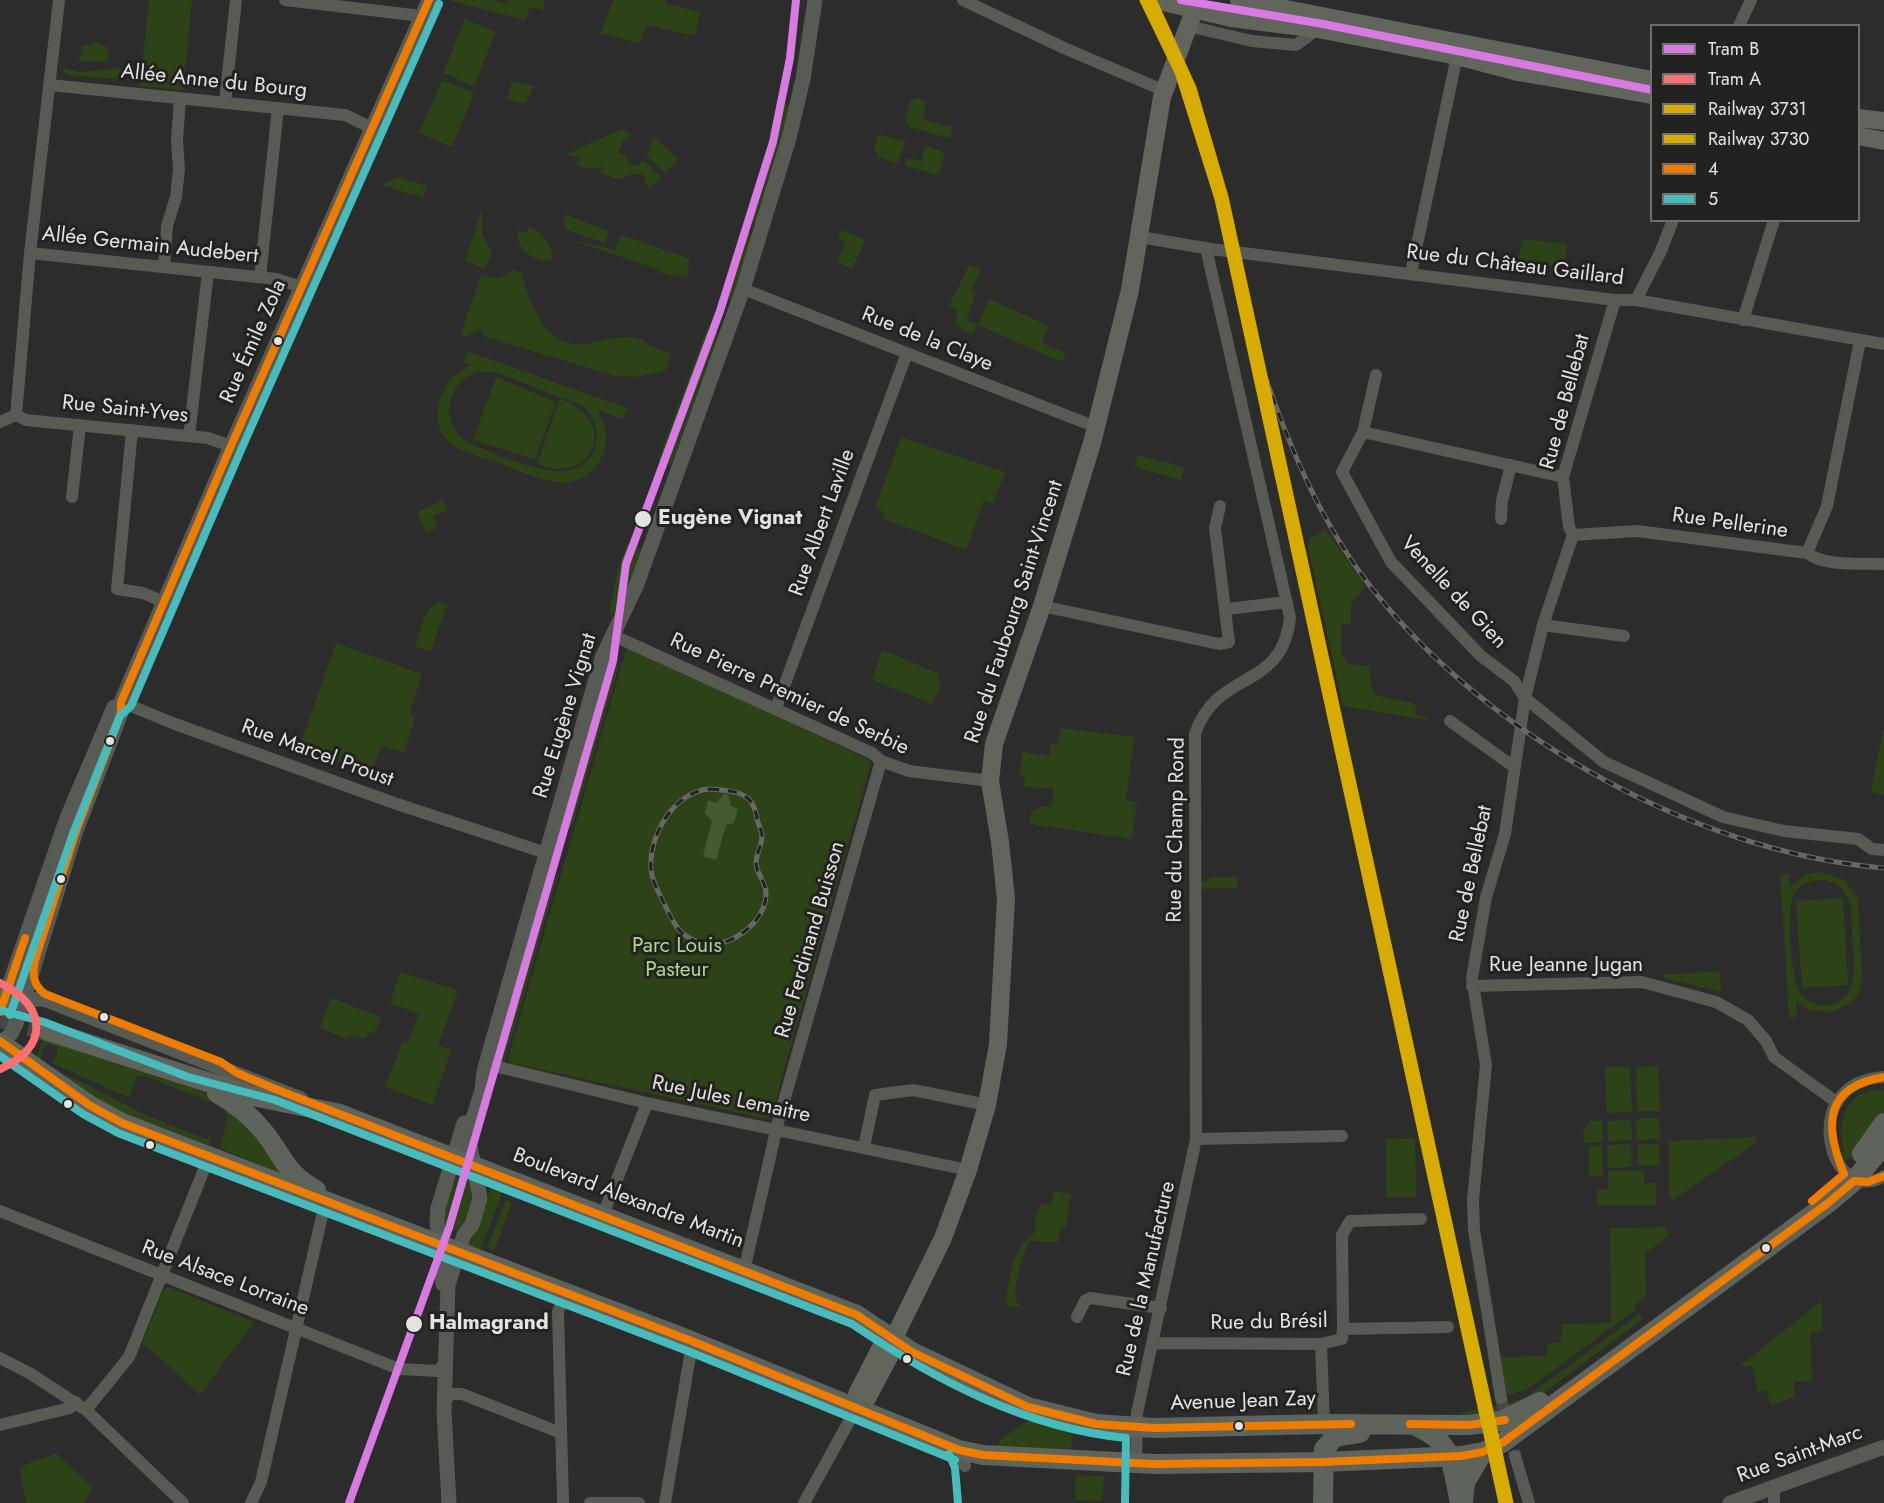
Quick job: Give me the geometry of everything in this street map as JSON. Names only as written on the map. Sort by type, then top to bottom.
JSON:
[{"type":"main road","points":[[1155,0],[1188,16],[1231,18],[1318,29],[1457,56],[1518,72],[1650,95]]},
{"type":"main road","points":[[1239,0],[1650,80]]},
{"type":"main road","name":"Rue du Faubourg Saint-Vincent","points":[[856,1407],[864,1404],[889,1357],[893,1340],[943,1238],[968,1170],[987,1105],[998,1044],[1006,899],[990,782],[995,737],[1042,606],[1096,427],[1126,311],[1140,237],[1157,121],[1188,16]]},
{"type":"main road","points":[[1860,118],[1884,121]]},
{"type":"main road","points":[[1860,136],[1884,141]]},
{"type":"main road","name":"Boulevard Alexandre Martin","points":[[359,1214],[294,1177],[258,1125],[237,1105],[217,1093],[47,1034],[248,1095],[340,1114],[451,1153],[475,1165],[857,1315],[893,1340],[1028,1407],[1096,1424],[1132,1424]]},
{"type":"main road","name":"Boulevard Alexandre Martin","points":[[0,1043],[101,1113],[325,1203],[438,1245],[465,1248],[565,1292],[856,1407],[962,1458],[983,1455],[1136,1463]]},
{"type":"main road","points":[[1136,1463],[1323,1462],[1449,1456],[1483,1452],[1511,1436],[1828,1203],[1849,1177],[1884,1123]]},
{"type":"main road","points":[[1352,1429],[1470,1431],[1513,1417],[1539,1402],[1849,1177],[1884,1145]]},
{"type":"main road","name":"Avenue Jean Zay","points":[[1132,1424],[1324,1424],[1352,1429]]},
{"type":"main road","points":[[1323,1503],[1324,1449],[1341,1434],[1352,1429],[1410,1424],[1488,1424]]},
{"type":"main road","points":[[1410,1424],[1430,1432],[1444,1443],[1462,1503]]},
{"type":"main road","points":[[1462,1503],[1465,1482],[1483,1452]]},
{"type":"street","points":[[0,422],[16,415],[46,98],[50,86],[59,0]]},
{"type":"street","points":[[225,102],[236,0]]},
{"type":"street","points":[[285,0],[422,16]]},
{"type":"street","name":"Rue Émile Zola","points":[[70,829],[121,713],[121,702],[231,447],[429,0]]},
{"type":"street","name":"Rue Eugène Vignat","points":[[465,1248],[480,1198],[468,1135],[482,1090],[485,1068],[602,658],[637,584],[743,289],[789,138],[803,79],[814,0]]},
{"type":"street","points":[[963,0],[1064,48],[1165,91]]},
{"type":"street","points":[[1739,24],[1750,0]]},
{"type":"street","points":[[1415,275],[1412,268],[1457,56]]},
{"type":"street","name":"Allée Anne du Bourg","points":[[50,86],[345,115],[372,128]]},
{"type":"street","points":[[164,267],[167,226],[176,197],[180,99]]},
{"type":"street","points":[[260,277],[278,108]]},
{"type":"street","points":[[1636,300],[1661,251],[1671,222]]},
{"type":"street","points":[[1743,320],[1773,222]]},
{"type":"street","name":"Rue du Château Gaillard","points":[[1140,237],[1415,275],[1615,300],[1636,300],[1884,344]]},
{"type":"street","name":"Rue du Champ Rond","points":[[1196,1139],[1194,738],[1203,715],[1213,700],[1263,670],[1276,658],[1288,636],[1290,617],[1208,248]]},
{"type":"street","name":"Allée Germain Audebert","points":[[30,253],[260,277],[288,281],[302,287]]},
{"type":"street","points":[[189,436],[208,272]]},
{"type":"street","name":"Rue de la Claye","points":[[743,289],[1096,427]]},
{"type":"street","name":"Rue de Bellebat","points":[[1501,1398],[1474,1230],[1473,1200],[1486,1065],[1472,986],[1475,952],[1485,897],[1505,834],[1525,698],[1543,625],[1573,535],[1569,527],[1563,477],[1615,300]]},
{"type":"street","name":"Rue Pellerine","points":[[1573,535],[1637,531],[1809,555],[1827,506],[1860,341]]},
{"type":"street","name":"Rue Albert Laville","points":[[776,708],[907,352]]},
{"type":"street","name":"Venelle de Gien","points":[[1376,375],[1363,432],[1342,472],[1391,562],[1481,656],[1514,681],[1525,698]]},
{"type":"street","name":"Rue Saint-Yves","points":[[16,415],[26,420],[208,438],[231,447]]},
{"type":"street","points":[[72,497],[80,425]]},
{"type":"street","points":[[132,430],[118,591],[143,593],[164,602]]},
{"type":"street","points":[[1363,432],[1563,477]]},
{"type":"street","points":[[1501,519],[1502,501],[1511,465]]},
{"type":"street","points":[[1042,606],[1219,644],[1229,642],[1227,609],[1215,528],[1220,506]]},
{"type":"street","points":[[1809,555],[1833,561],[1884,564]]},
{"type":"street","points":[[1227,609],[1287,602]]},
{"type":"street","points":[[1543,625],[1624,636]]},
{"type":"street","name":"Rue Pierre Premier de Serbie","points":[[612,635],[776,708],[872,753],[881,761],[926,775],[990,782]]},
{"type":"street","points":[[1525,698],[1604,762],[1723,817],[1784,831],[1858,839],[1872,849],[1884,850]]},
{"type":"street","name":"Rue Marcel Proust","points":[[121,702],[175,724],[502,840],[546,851]]},
{"type":"street","points":[[1450,721],[1514,767]]},
{"type":"street","name":"Rue Ferdinand Buisson","points":[[744,1270],[777,1130],[881,761]]},
{"type":"street","points":[[0,1043],[13,1030],[24,998],[70,829]]},
{"type":"street","points":[[1,1000],[70,829]]},
{"type":"street","name":"Rue Marcel Proust","points":[[502,840],[536,844],[546,851]]},
{"type":"street","points":[[33,967],[35,985],[41,993],[221,1062],[237,1073]]},
{"type":"street","name":"Rue Jeanne Jugan","points":[[1472,986],[1642,982],[1716,1002],[1748,1020],[1766,1041],[1774,1058],[1835,1101]]},
{"type":"street","name":"Boulevard Alexandre Martin","points":[[1,1000],[24,998],[48,1001],[340,1114]]},
{"type":"street","name":"Rue Eugène Vignat","points":[[444,1383],[443,1280],[438,1245],[438,1208],[451,1153],[477,1080],[485,1068]]},
{"type":"street","name":"Rue Jules Lemaitre","points":[[485,1068],[968,1170]]},
{"type":"street","points":[[1884,1077],[1862,1081],[1851,1086],[1835,1101],[1830,1127],[1832,1142],[1849,1177],[1868,1182],[1884,1176]]},
{"type":"street","points":[[864,1147],[875,1095],[913,1090],[987,1105]]},
{"type":"street","points":[[603,1215],[647,1102]]},
{"type":"street","points":[[1196,1139],[1342,1136]]},
{"type":"street","name":"Rue de la Manufacture","points":[[1136,1463],[1132,1424],[1161,1308],[1196,1139]]},
{"type":"street","points":[[0,1425],[77,1407],[129,1357],[209,1157]]},
{"type":"street","points":[[251,1503],[261,1482],[325,1203]]},
{"type":"street","name":"Rue Alsace Lorraine","points":[[0,1211],[399,1369],[444,1383],[462,1395],[561,1433]]},
{"type":"street","points":[[1343,1329],[1342,1235],[1350,1221],[1421,1219]]},
{"type":"street","points":[[449,1503],[444,1383],[449,1281],[465,1248]]},
{"type":"street","points":[[444,1383],[448,1380],[452,1283],[457,1268],[464,1261],[465,1248]]},
{"type":"street","points":[[561,1503],[558,1312],[565,1292]]},
{"type":"street","points":[[1077,1317],[1085,1301],[1090,1298],[1161,1308]]},
{"type":"street","name":"Rue du Brésil","points":[[1152,1343],[1321,1344],[1342,1339],[1343,1329],[1448,1327]]},
{"type":"street","points":[[665,1503],[690,1356],[696,1343]]},
{"type":"street","points":[[1321,1344],[1324,1424]]},
{"type":"street","points":[[0,1358],[77,1407],[183,1503]]},
{"type":"street","points":[[804,1503],[856,1407]]},
{"type":"street","name":"Rue Saint-Marc","points":[[1730,1503],[1884,1447]]},
{"type":"street","points":[[1515,1456],[1529,1503]]},
{"type":"street","points":[[1774,1487],[1774,1503]]},
{"type":"street","points":[[590,1503],[639,1503]]},
{"type":"green space","points":[[149,0],[192,0],[183,90],[140,86]]},
{"type":"green space","points":[[448,0],[490,0],[508,3],[509,0],[544,0],[544,10],[530,7],[526,20]]},
{"type":"green space","points":[[613,0],[666,0],[666,4],[700,12],[696,33],[691,35],[646,25],[640,43],[600,34]]},
{"type":"green space","points":[[465,19],[496,32],[474,86],[443,73]]},
{"type":"green space","points":[[98,42],[107,47],[109,61],[79,61],[83,46]]},
{"type":"green space","points":[[64,68],[80,72],[123,68],[123,80],[69,75],[64,72]]},
{"type":"green space","points":[[442,80],[474,93],[452,147],[419,133]]},
{"type":"green space","points":[[512,81],[534,86],[526,104],[507,99]]},
{"type":"green space","points":[[911,99],[927,101],[923,119],[952,127],[950,138],[909,127],[905,120]]},
{"type":"green space","points":[[781,103],[791,106],[756,226],[747,223]]},
{"type":"green space","points":[[622,129],[632,135],[623,140],[618,153],[625,155],[629,164],[635,166],[644,161],[661,178],[648,188],[643,174],[628,175],[620,180],[599,173],[603,167],[588,169],[575,164],[581,159],[567,154]]},
{"type":"green space","points":[[878,134],[906,141],[898,163],[877,157],[878,152],[874,150]]},
{"type":"green space","points":[[653,136],[678,159],[665,173],[647,156]]},
{"type":"green space","points":[[925,146],[945,152],[939,175],[905,166],[907,158],[922,161]]},
{"type":"green space","points":[[397,177],[427,186],[423,198],[382,185]]},
{"type":"green space","points":[[482,209],[482,234],[492,253],[485,269],[465,261]]},
{"type":"green space","points":[[564,214],[609,231],[605,243],[565,229]]},
{"type":"green space","points":[[529,227],[546,240],[551,250],[552,261],[538,259],[523,249],[517,230],[526,233]]},
{"type":"green space","points":[[842,230],[865,240],[852,269],[837,262],[845,242],[837,238]]},
{"type":"green space","points":[[744,231],[753,234],[734,301],[723,297]]},
{"type":"green space","points":[[621,235],[690,259],[687,277],[660,273],[660,270],[568,239],[615,250]]},
{"type":"green space","points":[[1522,239],[1567,244],[1564,268],[1518,262]]},
{"type":"green space","points":[[969,265],[981,270],[971,292],[975,294],[967,320],[978,325],[971,334],[956,325],[957,310],[949,306]]},
{"type":"green space","points":[[513,270],[522,273],[529,298],[542,323],[561,340],[573,344],[587,344],[623,337],[638,338],[646,341],[647,345],[671,354],[666,370],[636,377],[615,376],[484,336],[479,329],[466,337],[461,334],[481,275],[499,279]]},
{"type":"green space","points":[[989,299],[1049,326],[1042,343],[1066,353],[1062,362],[978,325]]},
{"type":"green space","points":[[707,328],[719,333],[671,465],[658,460]]},
{"type":"green space","points":[[467,351],[627,408],[623,419],[598,410],[606,436],[603,455],[592,471],[567,482],[541,479],[463,451],[453,446],[444,437],[439,426],[440,401],[444,389],[452,378],[461,370],[472,365],[463,362]],"holes":[[[476,372],[495,372],[583,406],[593,419],[597,434],[596,444],[588,460],[575,469],[558,471],[539,469],[468,443],[453,425],[450,415],[452,395],[465,378]]]},
{"type":"green space","points":[[496,377],[556,402],[535,459],[473,440]]},
{"type":"green space","points":[[560,399],[579,408],[590,421],[594,434],[593,448],[586,459],[574,466],[557,469],[537,464]]},
{"type":"green space","points":[[901,437],[1005,472],[993,504],[984,501],[966,550],[882,518],[884,512],[875,508]]},
{"type":"green space","points":[[1138,455],[1184,467],[1181,480],[1135,467]]},
{"type":"green space","points":[[443,500],[448,510],[433,516],[437,528],[427,533],[417,512]]},
{"type":"green space","points":[[1325,529],[1366,587],[1351,602],[1351,624],[1341,625],[1341,653],[1348,664],[1370,666],[1373,689],[1377,694],[1417,705],[1414,714],[1427,717],[1427,720],[1343,706],[1308,546],[1309,540]]},
{"type":"green space","points":[[627,544],[643,550],[629,589],[616,614],[609,614],[618,568]]},
{"type":"green space","points":[[439,601],[447,605],[431,651],[415,646],[426,612]]},
{"type":"green space","points":[[336,643],[422,674],[410,712],[415,718],[404,753],[381,746],[371,774],[299,748]]},
{"type":"green space","name":"Parc Louis Pasteur","points":[[629,648],[868,759],[871,764],[771,1116],[767,1119],[511,1063],[508,1059],[626,650]]},
{"type":"green space","points":[[882,650],[938,673],[941,687],[932,704],[872,680]]},
{"type":"green space","points":[[607,662],[619,666],[572,827],[561,824]]},
{"type":"green space","points":[[1061,728],[1134,737],[1126,800],[1137,802],[1132,839],[1030,824],[1031,812],[1042,806],[1052,807],[1054,788],[1024,787],[1025,776],[1020,776],[1022,752],[1050,756],[1050,744],[1057,745]]},
{"type":"green space","points":[[1884,730],[1884,795],[1871,792]]},
{"type":"green space","points":[[1819,872],[1845,880],[1858,899],[1862,977],[1860,991],[1853,1001],[1834,1012],[1807,1010],[1796,1001],[1797,1017],[1789,1018],[1780,875],[1789,874],[1790,887],[1807,874]],"holes":[[[1823,880],[1841,889],[1850,903],[1854,970],[1853,981],[1843,999],[1834,1004],[1821,1005],[1806,999],[1799,991],[1794,971],[1790,925],[1792,899],[1795,892],[1804,884]]]},
{"type":"green space","points":[[546,875],[557,878],[504,1064],[496,1054]]},
{"type":"green space","points":[[1209,877],[1237,877],[1238,887],[1201,889],[1201,882],[1209,880]]},
{"type":"green space","points":[[1843,898],[1848,985],[1802,988],[1796,901]]},
{"type":"green space","points":[[1720,971],[1721,992],[1664,978],[1664,975]]},
{"type":"green space","points":[[400,972],[458,990],[438,1045],[451,1050],[433,1105],[385,1087],[403,1041],[408,1043],[419,1014],[390,1003]]},
{"type":"green space","points":[[331,998],[381,1017],[374,1034],[368,1032],[366,1040],[355,1035],[344,1038],[320,1028]]},
{"type":"green space","points":[[44,1038],[191,1087],[230,1105],[242,1115],[285,1177],[259,1173],[260,1165],[220,1148],[228,1118],[223,1107],[145,1076],[137,1076],[129,1097],[51,1063],[57,1055],[57,1047],[48,1044],[42,1050],[41,1059],[36,1057]]},
{"type":"green space","points":[[1658,1066],[1660,1111],[1637,1111],[1636,1067]]},
{"type":"green space","points":[[1605,1067],[1630,1067],[1632,1112],[1607,1113]]},
{"type":"green space","points":[[55,1069],[144,1114],[206,1139],[212,1137],[209,1145],[148,1122],[136,1124],[51,1075]]},
{"type":"green space","points":[[1884,1084],[1884,1115],[1864,1146],[1846,1161],[1841,1156],[1844,1149],[1841,1127],[1847,1108],[1861,1095],[1883,1090]]},
{"type":"green space","points":[[1659,1118],[1660,1139],[1637,1140],[1636,1119]]},
{"type":"green space","points":[[1631,1120],[1632,1140],[1608,1141],[1607,1121]]},
{"type":"green space","points":[[1590,1121],[1602,1121],[1603,1142],[1584,1143],[1583,1131]]},
{"type":"green space","points":[[1756,1137],[1756,1143],[1673,1200],[1669,1195],[1669,1141]]},
{"type":"green space","points":[[1415,1138],[1416,1197],[1386,1197],[1386,1139]]},
{"type":"green space","points":[[1631,1144],[1632,1167],[1608,1168],[1607,1145]]},
{"type":"green space","points":[[1638,1144],[1659,1144],[1660,1165],[1638,1165]]},
{"type":"green space","points":[[1589,1146],[1602,1146],[1603,1176],[1589,1176]]},
{"type":"green space","points":[[1608,1171],[1644,1171],[1644,1183],[1656,1183],[1656,1205],[1597,1205],[1597,1190],[1608,1189]]},
{"type":"green space","points":[[458,1177],[470,1180],[471,1203],[468,1218],[464,1224],[452,1231],[443,1224],[443,1212],[448,1193]]},
{"type":"green space","points":[[496,1186],[504,1188],[479,1253],[469,1246],[480,1223],[490,1189]]},
{"type":"green space","points":[[1053,1191],[1071,1194],[1066,1228],[1061,1227],[1058,1242],[1029,1241],[1018,1271],[1016,1288],[1017,1304],[1025,1307],[1008,1306],[1006,1299],[1011,1270],[1017,1254],[1027,1239],[1036,1231],[1035,1221],[1042,1204],[1052,1205]]},
{"type":"green space","points":[[506,1200],[512,1203],[494,1251],[487,1248]]},
{"type":"green space","points":[[1665,1227],[1669,1235],[1645,1254],[1646,1295],[1635,1305],[1635,1310],[1527,1390],[1507,1395],[1500,1357],[1546,1356],[1548,1344],[1561,1342],[1562,1324],[1611,1323],[1610,1228]]},
{"type":"green space","points":[[168,1287],[254,1322],[200,1395],[162,1359],[142,1344],[164,1289]]},
{"type":"green space","points":[[1821,1301],[1823,1331],[1810,1332],[1812,1381],[1794,1381],[1794,1397],[1770,1405],[1767,1390],[1758,1392],[1752,1366],[1739,1367]]},
{"type":"green space","points":[[1639,1314],[1643,1319],[1530,1403],[1513,1411],[1461,1417],[1461,1413],[1510,1403],[1526,1397]]},
{"type":"green space","points":[[1035,1416],[1073,1424],[1071,1451],[999,1448],[997,1445],[1000,1440]]},
{"type":"green space","points":[[56,1453],[92,1487],[85,1503],[26,1503],[20,1469],[25,1468],[24,1465]]},
{"type":"green space","points":[[1076,1475],[1104,1476],[1102,1501],[1075,1500]]},
{"type":"shaded area","points":[[724,794],[728,795],[731,806],[738,809],[734,823],[726,825],[716,860],[703,856],[712,821],[705,813],[708,800],[716,803]]},
{"type":"tunnel","points":[[0,1018],[48,1031]]},
{"type":"tunnel","points":[[1501,1398],[1515,1456]]},
{"type":"railway","points":[[1260,362],[1303,472],[1344,549],[1361,574],[1409,631],[1464,684],[1526,731],[1593,774],[1664,809],[1737,837],[1811,857],[1884,868]]},
{"type":"railway","points":[[710,789],[735,792],[752,803],[762,836],[756,867],[766,893],[765,903],[755,922],[737,936],[717,944],[698,942],[679,930],[654,883],[651,870],[654,843],[666,818],[685,798],[710,789]]},
{"type":"tram line","name":"B","points":[[349,1503],[449,1228],[613,661],[626,564],[720,311],[773,142],[790,58],[796,0]]},
{"type":"tram line","name":"B","points":[[1181,0],[1323,24],[1650,90]]},
{"type":"tram line","name":"A","points":[[0,983],[16,992],[27,1003],[34,1014],[36,1026],[34,1038],[28,1050],[0,1069]]},
{"type":"rail line","name":"3730","points":[[1144,0],[1179,72],[1219,199],[1503,1503]]},
{"type":"rail line","name":"3731","points":[[1152,0],[1192,88],[1224,197],[1509,1503]]},
{"type":"transit line","name":"4","points":[[429,0],[231,446],[121,702],[121,713],[76,831],[35,960],[34,975],[38,987],[45,994],[221,1062],[237,1073],[278,1090],[857,1315],[912,1352],[1028,1407],[1096,1424],[1154,1428],[1351,1424]]},
{"type":"transit line","name":"5","points":[[10,1015],[74,831],[120,716],[131,706],[241,450],[439,4]]},
{"type":"transit line","name":"4","points":[[0,1012],[25,938]]},
{"type":"transit line","name":"5","points":[[0,1010],[44,1022],[188,1077],[275,1100],[852,1324],[949,1382],[1017,1412],[1089,1433],[1126,1438],[1125,1503]]},
{"type":"transit line","name":"4","points":[[0,1041],[89,1105],[122,1123],[689,1340],[959,1450],[983,1455],[1154,1464],[1323,1462],[1461,1456],[1483,1452],[1502,1443],[1828,1203],[1854,1181],[1868,1182],[1884,1176]]},
{"type":"transit line","name":"5","points":[[0,1056],[83,1114],[118,1133],[685,1350],[955,1460]]},
{"type":"transit line","name":"4","points":[[1812,1201],[1844,1174],[1833,1140],[1832,1124],[1834,1111],[1840,1099],[1850,1089],[1864,1082],[1884,1077]]},
{"type":"transit line","name":"4","points":[[1410,1424],[1469,1425],[1505,1420]]},
{"type":"transit line","name":"5","points":[[949,1454],[955,1468],[958,1503]]},
{"type":"place","name":"Eugène Vignat","points":[[643,519]]},
{"type":"place","name":"Halmagrand","points":[[414,1324]]}]
